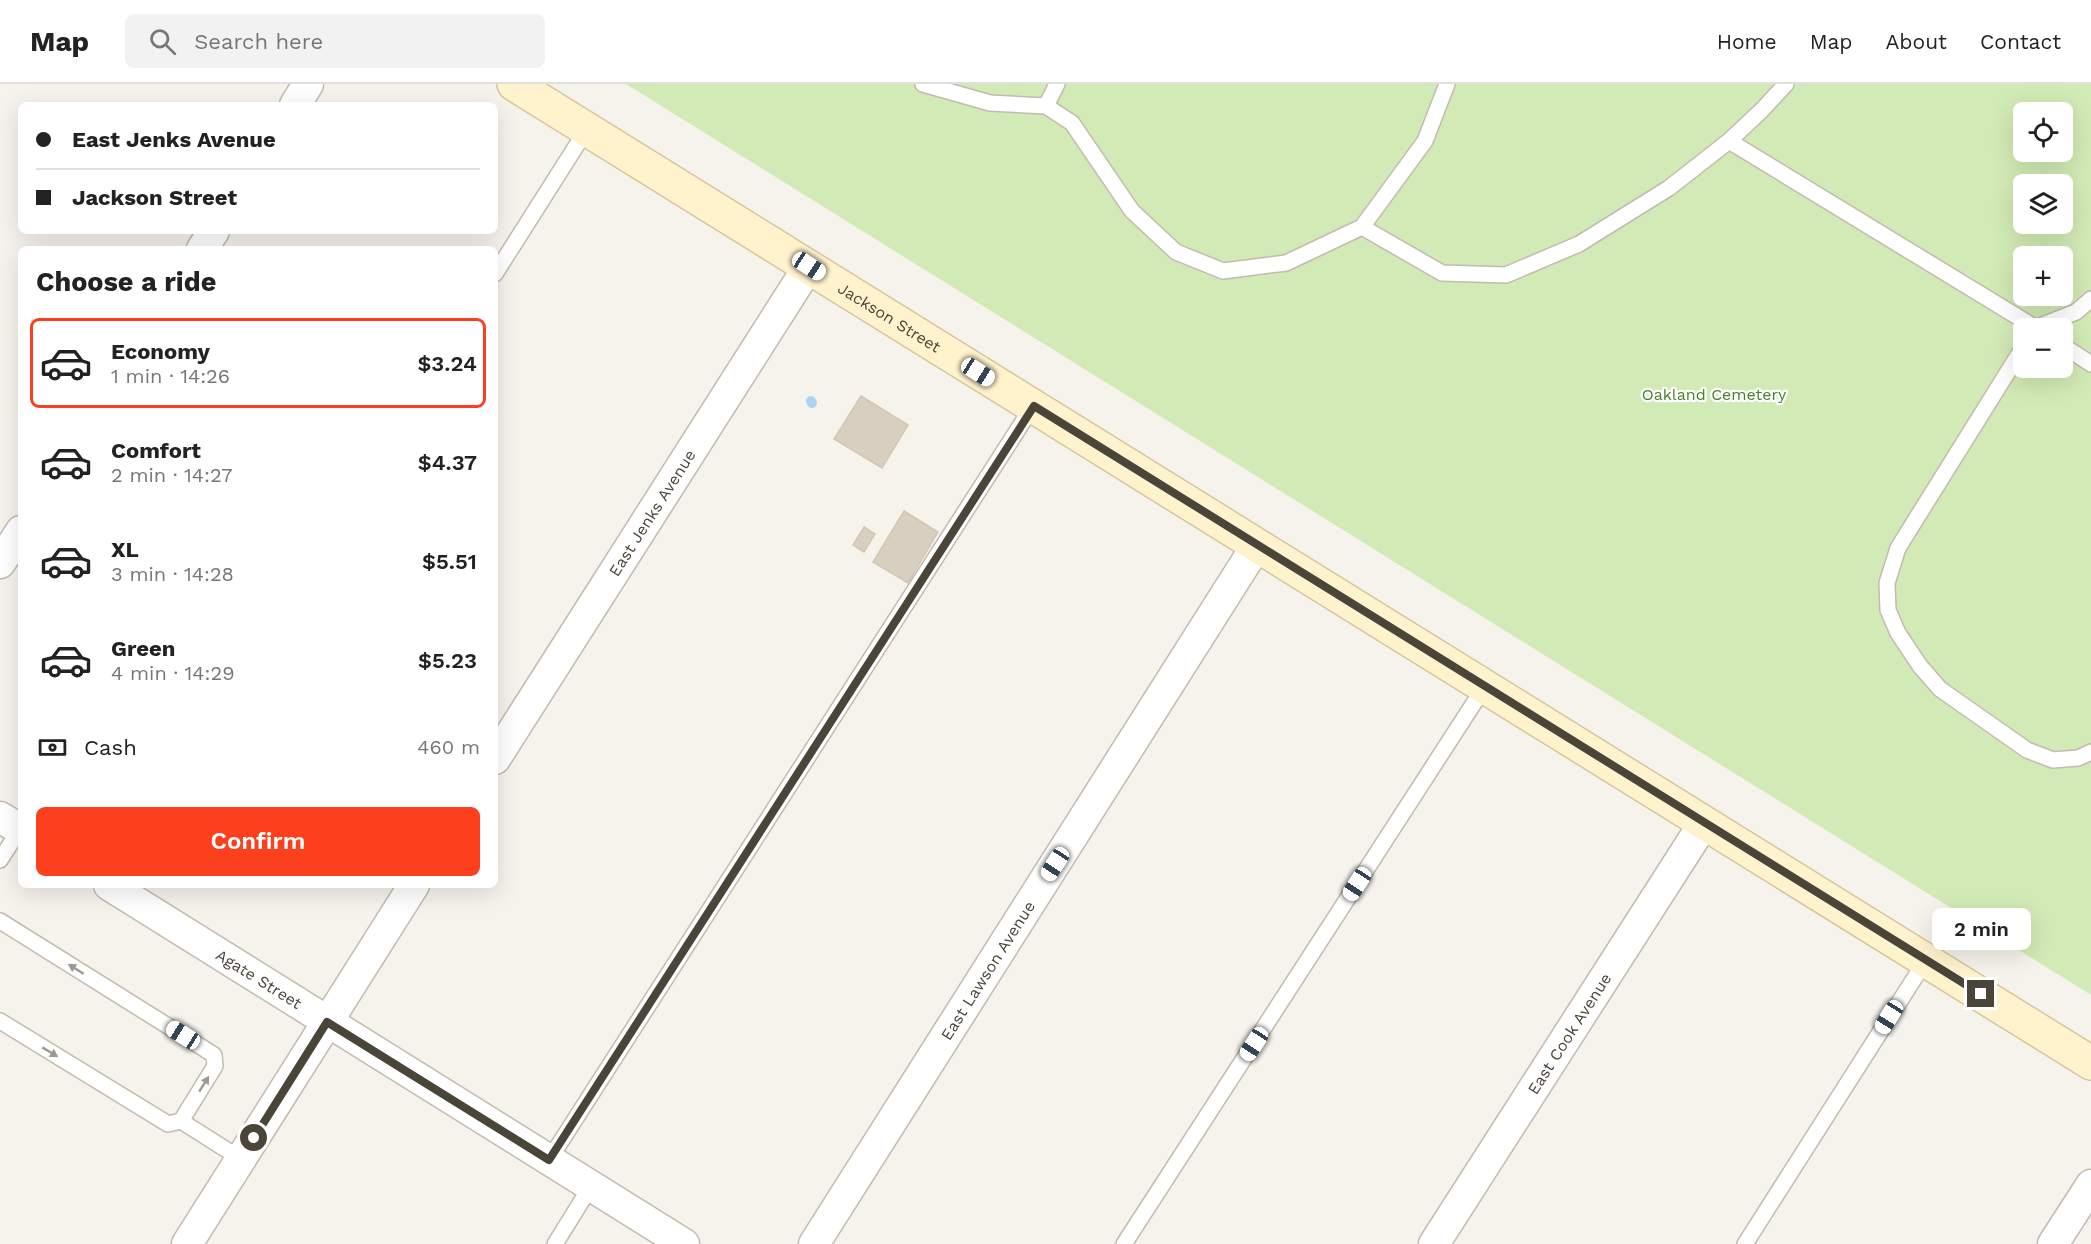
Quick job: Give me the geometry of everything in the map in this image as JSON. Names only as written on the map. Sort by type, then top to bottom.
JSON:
[{"type":"street","points":[[297,102],[308,84]]},
{"type":"street","name":"Jackson Street","points":[[514,84],[2091,1063]]},
{"type":"street","name":"East Jenks Avenue","points":[[498,754],[809,266]]},
{"type":"street","points":[[0,563],[18,536]]},
{"type":"street","name":"East Lawson Avenue","points":[[814,1244],[1257,545]]},
{"type":"street","name":"East Cook Avenue","points":[[1434,1244],[1704,823]]},
{"type":"street","name":"Agate Street","points":[[115,888],[684,1244]]},
{"type":"street","points":[[187,1244],[412,888]]},
{"type":"street","points":[[2053,1244],[2091,1185]]},
{"type":"lane","points":[[923,84],[990,103],[1046,106],[1071,123],[1132,211],[1176,252],[1222,271],[1286,263],[1362,227],[1425,141],[1447,84]]},
{"type":"lane","points":[[1046,106],[1057,84]]},
{"type":"lane","points":[[1362,227],[1442,273],[1506,275],[1579,244],[1669,188],[1729,141],[1786,84]]},
{"type":"lane","points":[[498,269],[587,129]]},
{"type":"lane","points":[[1729,141],[2019,318]]},
{"type":"lane","points":[[2061,318],[2076,312],[2091,299]]},
{"type":"lane","points":[[2073,352],[2091,363]]},
{"type":"lane","points":[[2013,364],[1898,548],[1887,583],[1888,610],[1898,633],[1920,666],[1940,689],[2027,750],[2053,760],[2078,758],[2091,752]]},
{"type":"lane","points":[[549,1160],[1034,406]]},
{"type":"lane","points":[[1124,1244],[1485,686]]},
{"type":"lane","points":[[0,860],[14,825]]},
{"type":"lane","points":[[0,921],[214,1055],[215,1066],[181,1121]]},
{"type":"lane","points":[[1745,1244],[1926,960]]},
{"type":"lane","points":[[0,1021],[168,1124],[181,1121],[241,1158]]},
{"type":"lane","points":[[555,1244],[591,1186]]},
{"type":"green space","name":"Oakland Cemetery","points":[[626,84],[2091,84],[2091,995]]},
{"type":"building","points":[[861,396],[908,425],[882,468],[834,439]]},
{"type":"building","points":[[904,511],[938,532],[908,583],[873,562]]},
{"type":"building","points":[[864,527],[875,534],[864,552],[853,545]]},
{"type":"route","points":[[254,1138],[327,1022],[549,1160],[1034,406],[1981,994]]}]
